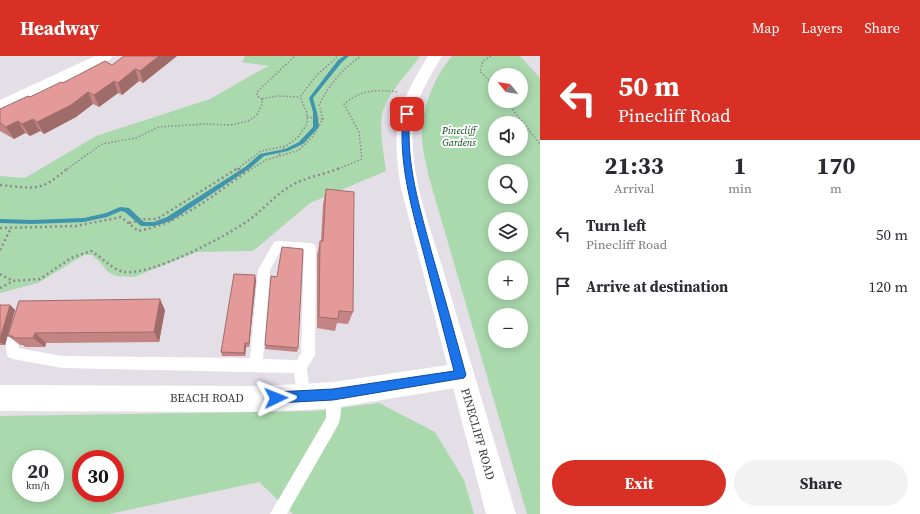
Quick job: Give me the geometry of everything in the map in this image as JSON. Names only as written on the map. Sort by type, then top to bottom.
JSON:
[{"type":"main road","points":[[0,106],[106,56]]},
{"type":"main road","name":"PINECLIFF ROAD","points":[[435,56],[411,95],[404,136],[407,166],[416,209],[461,375],[501,514]]},
{"type":"main road","name":"BEACH ROAD","points":[[0,398],[248,399],[303,397],[333,395],[461,375]]},
{"type":"lane","points":[[256,365],[264,270],[278,245],[310,247],[308,354],[300,367],[303,397]]},
{"type":"lane","points":[[23,312],[11,346],[13,353],[62,362],[300,367]]},
{"type":"lane","points":[[278,514],[333,420],[333,395]]},
{"type":"path","points":[[262,100],[257,96],[257,92],[295,56]]},
{"type":"path","points":[[300,97],[317,75],[338,56]]},
{"type":"path","points":[[324,119],[319,106],[324,94],[347,66],[361,56]]},
{"type":"path","points":[[488,79],[480,70],[483,61],[491,56]]},
{"type":"path","points":[[0,288],[13,281],[40,279],[71,258],[90,250],[101,255],[110,267],[127,273],[144,271],[194,250],[250,220],[279,192],[294,184],[362,159],[362,142],[356,122],[348,114],[344,104],[352,97],[379,89],[411,95]]},
{"type":"path","points":[[262,100],[277,96],[300,97]]},
{"type":"path","points":[[279,155],[286,146],[303,132],[307,124],[307,117],[300,97]]},
{"type":"path","points":[[0,185],[40,188],[52,183],[74,163],[102,144],[136,138],[159,127],[190,124],[231,124],[248,121],[256,116],[262,105],[262,100]]},
{"type":"path","points":[[511,108],[523,121],[540,144]]},
{"type":"path","points":[[307,117],[324,119]]},
{"type":"path","points":[[0,228],[79,227],[102,223],[121,217],[138,231],[150,230],[169,222],[204,202],[263,161],[279,155],[298,151],[309,142],[324,119]]},
{"type":"path","points":[[129,223],[146,218],[157,218],[199,195],[260,151],[286,146]]},
{"type":"path","points":[[238,168],[240,178]]},
{"type":"path","points":[[0,250],[11,228]]},
{"type":"path","points":[[0,274],[13,281]]},
{"type":"green space","points":[[245,56],[420,56],[392,92],[384,107],[381,129],[386,171],[310,203],[253,251],[197,252],[134,277],[116,276],[108,272],[92,255],[84,255],[38,283],[0,293],[0,176],[25,178],[96,136],[210,99],[268,66],[242,62]]},
{"type":"green space","name":"Pinecliff Gardens","points":[[452,56],[520,56],[540,78],[540,514],[527,514],[428,174],[422,142],[424,115],[430,94],[439,74]]},
{"type":"green space","points":[[379,403],[435,432],[464,480],[474,514],[293,514],[259,482],[109,514],[0,514],[0,416],[317,411]]},
{"type":"building","points":[[124,56],[159,56],[140,71],[135,69],[118,83],[114,81],[94,95],[88,92],[71,105],[37,122],[33,119],[22,124],[18,121],[6,127],[0,123],[0,109],[61,82],[63,83],[105,61],[112,65]]},
{"type":"building","points":[[326,189],[354,192],[353,312],[339,311],[338,319],[319,317],[320,241],[323,241]]},
{"type":"building","points":[[282,247],[303,249],[298,348],[265,345],[271,276],[277,277]]},
{"type":"building","points":[[234,274],[255,275],[249,343],[245,343],[244,353],[221,352]]},
{"type":"building","points":[[160,299],[154,332],[35,333],[33,338],[13,338],[13,336],[8,336],[19,301]]},
{"type":"building","points":[[0,305],[10,305],[0,339]]},
{"type":"waterway","points":[[0,221],[32,222],[84,220],[107,215],[120,209],[127,210],[143,224],[154,224],[169,219],[247,168],[262,155],[286,150],[301,143],[316,127],[315,112],[311,98],[340,61],[347,56]]},
{"type":"route","points":[[276,398],[333,395],[461,375],[416,209],[407,166],[404,136],[407,114]]}]
